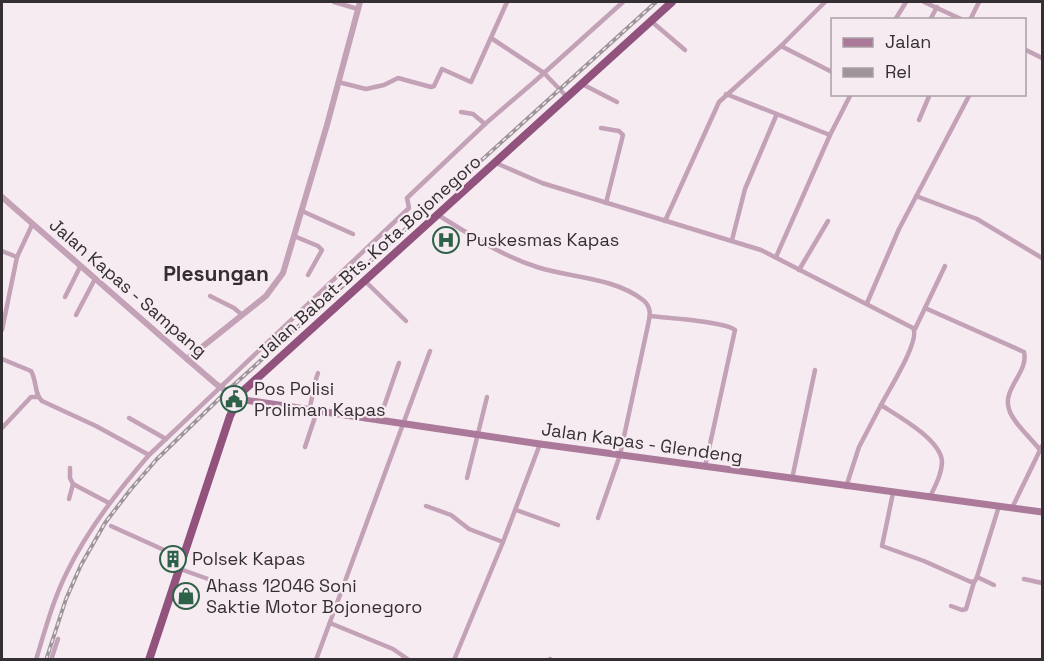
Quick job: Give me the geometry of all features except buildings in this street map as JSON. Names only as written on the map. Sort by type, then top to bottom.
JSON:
[{"type":"highway","name":"Jalan Babat-Bts. Kota Bojonegoro","points":[[149,660],[230,416],[238,399],[250,384],[366,282],[672,2]]},
{"type":"main road","name":"Jalan Kapas - Glendeng","points":[[238,399],[540,444],[1042,512]]},
{"type":"street","points":[[334,2],[358,9]]},
{"type":"street","points":[[187,359],[274,287],[283,273],[360,2]]},
{"type":"street","points":[[338,82],[366,89],[384,85],[398,78],[432,87],[441,69],[471,82],[507,2]]},
{"type":"street","points":[[36,660],[66,573],[109,503],[149,455],[409,208],[407,198],[485,124],[622,2]]},
{"type":"street","points":[[665,221],[716,106],[825,2]]},
{"type":"street","points":[[896,18],[906,2]]},
{"type":"street","points":[[924,2],[959,18]]},
{"type":"street","points":[[971,18],[979,2]]},
{"type":"street","points":[[931,18],[937,8]]},
{"type":"street","points":[[651,21],[685,50]]},
{"type":"street","points":[[491,38],[544,73],[567,97]]},
{"type":"street","points":[[781,46],[831,71]]},
{"type":"street","points":[[1026,50],[1042,58]]},
{"type":"street","points":[[582,84],[616,102]]},
{"type":"street","points":[[726,94],[776,116],[830,135]]},
{"type":"street","points":[[776,257],[830,135],[850,96]]},
{"type":"street","points":[[918,120],[929,96]]},
{"type":"street","points":[[867,303],[887,254],[969,96]]},
{"type":"street","points":[[461,112],[474,114],[485,124]]},
{"type":"street","points":[[732,240],[745,189],[776,116]]},
{"type":"street","points":[[601,128],[619,131],[623,137],[606,203]]},
{"type":"street","points":[[496,163],[530,179],[732,240],[776,257],[915,329]]},
{"type":"street","points":[[916,196],[977,219],[1042,258]]},
{"type":"street","name":"Jalan Kapas - Sampang","points":[[2,197],[187,359],[238,399]]},
{"type":"street","points":[[302,211],[353,234]]},
{"type":"street","points":[[438,215],[528,264],[593,280],[633,294],[647,304],[650,316],[620,455],[598,518]]},
{"type":"street","points":[[799,270],[828,221]]},
{"type":"street","points":[[2,330],[17,257],[32,225]]},
{"type":"street","points":[[294,236],[322,250],[308,275]]},
{"type":"street","points":[[2,251],[17,257]]},
{"type":"street","points":[[846,487],[859,447],[912,346],[916,334],[915,329],[945,266]]},
{"type":"street","points":[[64,297],[80,267]]},
{"type":"street","points":[[76,315],[95,279]]},
{"type":"street","points":[[366,282],[406,321]]},
{"type":"street","points":[[210,296],[241,314]]},
{"type":"street","points":[[925,308],[1024,352],[1025,360],[1012,388],[1008,406],[1012,415],[1041,451],[1012,508]]},
{"type":"street","points":[[650,316],[720,324],[732,326],[735,330],[705,467]]},
{"type":"street","points":[[316,660],[430,351]]},
{"type":"street","points":[[2,359],[31,371],[38,397],[46,403],[96,426],[149,455]]},
{"type":"street","points":[[379,421],[399,363]]},
{"type":"street","points":[[792,479],[815,370]]},
{"type":"street","points":[[305,447],[313,411],[314,385],[318,373]]},
{"type":"street","points":[[2,428],[31,398],[38,397]]},
{"type":"street","points":[[466,478],[487,397]]},
{"type":"street","points":[[881,405],[921,433],[940,454],[942,461],[940,474],[930,497]]},
{"type":"street","points":[[3,416],[8,420]]},
{"type":"street","points":[[129,418],[166,439]]},
{"type":"street","points":[[454,660],[516,510],[540,444]]},
{"type":"street","points":[[70,468],[70,478],[73,484],[109,503]]},
{"type":"street","points":[[69,499],[73,484]]},
{"type":"street","points":[[893,493],[883,547],[924,561],[966,581],[976,580],[994,585]]},
{"type":"street","points":[[426,506],[451,515],[469,529],[503,542]]},
{"type":"street","points":[[951,606],[966,609],[999,506]]},
{"type":"street","points":[[516,510],[558,525]]},
{"type":"street","points":[[111,526],[184,559]]},
{"type":"street","points":[[180,569],[211,580]]},
{"type":"street","points":[[1024,579],[1042,583]]},
{"type":"street","points":[[330,623],[393,649],[409,660]]},
{"type":"street","points":[[51,660],[58,639]]},
{"type":"railway","points":[[46,660],[66,599],[81,565],[105,523],[157,459],[227,391],[656,2]]},
{"type":"place","name":"Puskesmas Kapas","points":[[446,240]]},
{"type":"place","name":"Pos Polisi Proliman Kapas","points":[[234,399]]},
{"type":"place","name":"Polsek Kapas","points":[[173,559]]},
{"type":"place","name":"Ahass 12046 Soni Saktie Motor Bojonegoro","points":[[186,596]]},
{"type":"district","name":"Plesungan","points":[[216,274]]}]
